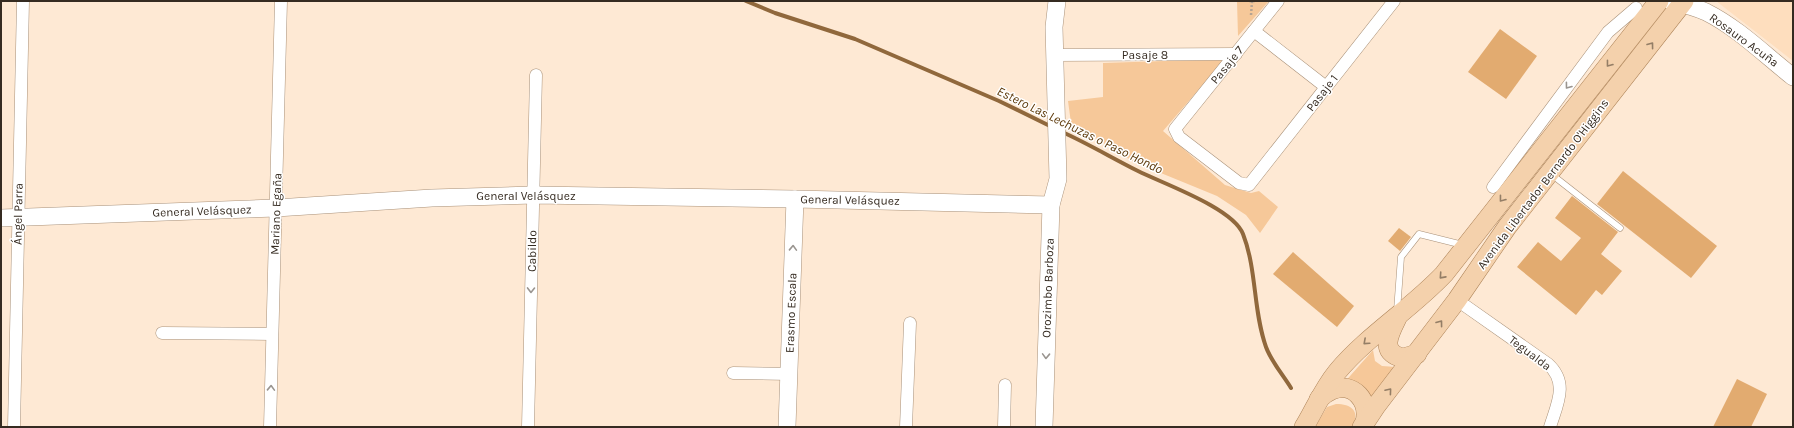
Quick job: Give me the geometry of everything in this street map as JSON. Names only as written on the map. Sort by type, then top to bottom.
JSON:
[{"type":"main road","name":"Avenida Libertador Bernardo O'Higgins","points":[[1305,426],[1328,383],[1344,363],[1375,334],[1397,318],[1432,287],[1467,246],[1512,175],[1628,40],[1659,1]]},
{"type":"main road","name":"Avenida Libertador Bernardo O'Higgins","points":[[1364,424],[1457,300],[1507,228],[1679,2]]},
{"type":"main road","points":[[1397,318],[1388,336],[1388,346],[1391,351],[1404,358],[1417,354]]},
{"type":"main road","points":[[1319,399],[1332,390],[1338,388],[1351,389],[1364,401],[1367,411],[1364,424]]},
{"type":"street","name":"Ángel Parra","points":[[14,427],[23,1]]},
{"type":"street","name":"Mariano Egaña","points":[[270,427],[281,1]]},
{"type":"street","name":"Orozimbo Barboza","points":[[1044,427],[1051,205],[1057,188],[1059,149],[1054,27],[1057,1]]},
{"type":"street","name":"Pasaje 7","points":[[1249,185],[1239,183],[1179,137],[1175,129],[1278,1]]},
{"type":"street","name":"Pasaje 1","points":[[1249,185],[1394,1]]},
{"type":"street","name":"Rosauro Acuña","points":[[1679,2],[1706,12],[1729,27],[1793,76]]},
{"type":"street","name":"Avenida Libertador Bernardo O'Higgins","points":[[1493,186],[1512,175],[1608,32],[1636,8]]},
{"type":"street","points":[[1254,31],[1326,87]]},
{"type":"street","points":[[1608,32],[1628,40]]},
{"type":"street","name":"Pasaje 8","points":[[1055,55],[1236,54]]},
{"type":"street","name":"Cabildo","points":[[528,427],[536,75]]},
{"type":"street","name":"General Velásquez","points":[[1,218],[276,208],[432,198],[534,196],[795,199],[1051,205]]},
{"type":"street","name":"Erasmo Escala","points":[[787,427],[795,199]]},
{"type":"street","name":"Tegualda","points":[[1457,300],[1548,364],[1556,372],[1561,391],[1550,427]]},
{"type":"street","points":[[906,427],[910,323]]},
{"type":"street","points":[[162,333],[272,334]]},
{"type":"street","points":[[734,373],[790,374]]},
{"type":"street","points":[[1004,427],[1005,385]]},
{"type":"lane","points":[[1549,173],[1620,228]]},
{"type":"lane","points":[[1397,318],[1401,257],[1419,234],[1467,246]]},
{"type":"path","points":[[1249,1],[1256,1]]},
{"type":"shaded area","points":[[1237,1],[1269,1],[1238,36]]},
{"type":"shaded area","points":[[1716,1],[1793,1],[1793,61]]},
{"type":"shaded area","points":[[1225,59],[1163,131],[1225,185],[1251,193],[1259,191],[1278,207],[1260,233],[1246,215],[1217,196],[1134,162],[1071,123],[1068,101],[1103,97],[1103,63]]},
{"type":"shaded area","points":[[1373,350],[1375,361],[1382,366],[1396,367],[1370,399],[1363,387],[1343,384]]},
{"type":"shaded area","points":[[1336,404],[1346,405],[1353,410],[1355,413],[1355,421],[1352,427],[1315,427],[1327,407]]},
{"type":"building","points":[[1500,29],[1537,56],[1506,99],[1468,72]]},
{"type":"building","points":[[1623,171],[1717,246],[1691,278],[1597,204]]},
{"type":"building","points":[[1572,196],[1618,232],[1601,254],[1622,271],[1602,295],[1596,290],[1576,315],[1517,267],[1538,242],[1561,261],[1581,238],[1555,218]]},
{"type":"building","points":[[1399,228],[1411,237],[1400,251],[1388,241]]},
{"type":"building","points":[[1293,252],[1354,306],[1337,327],[1273,274]]},
{"type":"building","points":[[1737,379],[1767,394],[1751,427],[1713,427]]},
{"type":"waterway","name":"Estero Las Lechuzas o Paso Hondo","points":[[746,1],[775,13],[855,39],[999,101],[1052,127]]},
{"type":"waterway","name":"Estero Las Lechuzas o Paso Hondo","points":[[1060,131],[1138,171],[1212,206],[1237,224],[1243,234],[1251,262],[1259,319],[1266,347],[1274,363],[1291,388]]}]
